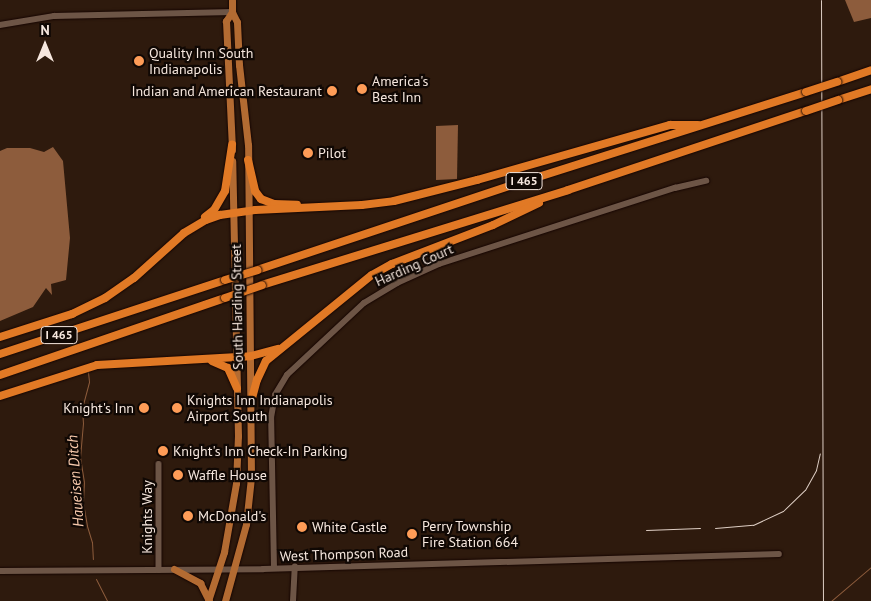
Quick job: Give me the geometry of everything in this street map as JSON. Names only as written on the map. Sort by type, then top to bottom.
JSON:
[{"type":"highway","name":"I 465","points":[[0,354],[871,70]]},
{"type":"highway","name":"I 465","points":[[0,375],[262,285],[568,190],[871,89]]},
{"type":"highway","points":[[195,226],[213,217],[233,213],[362,205],[423,195],[646,131],[670,125],[698,125]]},
{"type":"highway","points":[[0,337],[72,314],[105,298],[134,278],[174,241],[214,210],[223,198],[232,145]]},
{"type":"highway","points":[[248,160],[255,191],[267,202],[332,206]]},
{"type":"highway","points":[[251,402],[261,369],[273,355],[372,275],[392,264],[493,224],[568,190]]},
{"type":"highway","points":[[0,396],[96,365],[251,356],[286,346]]},
{"type":"highway","points":[[205,360],[228,368],[237,388]]},
{"type":"main road","name":"South Harding Street","points":[[225,601],[236,569],[250,498],[251,356],[248,160],[237,22],[232,12],[232,0]]},
{"type":"main road","name":"South Harding Street","points":[[209,601],[220,569],[229,530],[236,483],[237,388],[232,145],[226,21],[232,12]]},
{"type":"main road","points":[[174,570],[200,583],[209,601]]},
{"type":"street","points":[[0,25],[54,16],[232,12]]},
{"type":"street","name":"Harding Court","points":[[274,568],[271,418],[275,395],[287,375],[364,303],[398,283],[439,264],[675,188],[706,181]]},
{"type":"street","name":"Knights Way","points":[[159,464],[159,570]]},
{"type":"street","name":"West Thompson Road","points":[[0,571],[236,569],[779,554]]},
{"type":"street","points":[[292,601],[295,567]]},
{"type":"shaded area","points":[[845,0],[871,0],[871,18],[854,22]]},
{"type":"shaded area","points":[[458,125],[457,179],[436,180],[436,126]]},
{"type":"shaded area","points":[[53,147],[63,161],[70,238],[66,280],[51,284],[52,295],[46,288],[33,307],[0,321],[0,151],[7,148],[30,148],[44,152]]},
{"type":"waterway","name":"Haueisen Ditch","points":[[88,372],[89,382],[82,409],[83,423],[80,457],[84,482],[83,503],[92,542],[93,559]]},
{"type":"waterway","name":"Haueisen Ditch","points":[[831,601],[871,567]]},
{"type":"waterway","name":"Haueisen Ditch","points":[[96,579],[107,601]]},
{"type":"railway","points":[[821,0],[823,601]]},
{"type":"railway","points":[[715,528],[753,525],[783,511],[805,490],[816,470],[820,453]]},
{"type":"railway","points":[[646,530],[700,528]]},
{"type":"place","name":"Quality Inn South Indianapolis","points":[[139,61]]},
{"type":"place","name":"America's Best Inn","points":[[362,89]]},
{"type":"place","name":"Indian and American Restaurant","points":[[332,91]]},
{"type":"place","name":"Pilot","points":[[308,153]]},
{"type":"place","name":"Knight's Inn","points":[[144,408]]},
{"type":"place","name":"Knights Inn Indianapolis Airport South","points":[[177,408]]},
{"type":"place","name":"Knight's Inn Check-In Parking","points":[[163,451]]},
{"type":"place","name":"Waffle House","points":[[178,475]]},
{"type":"place","name":"McDonald's","points":[[188,516]]},
{"type":"place","name":"White Castle","points":[[302,527]]},
{"type":"place","name":"Perry Township Fire Station 664","points":[[412,534]]}]
